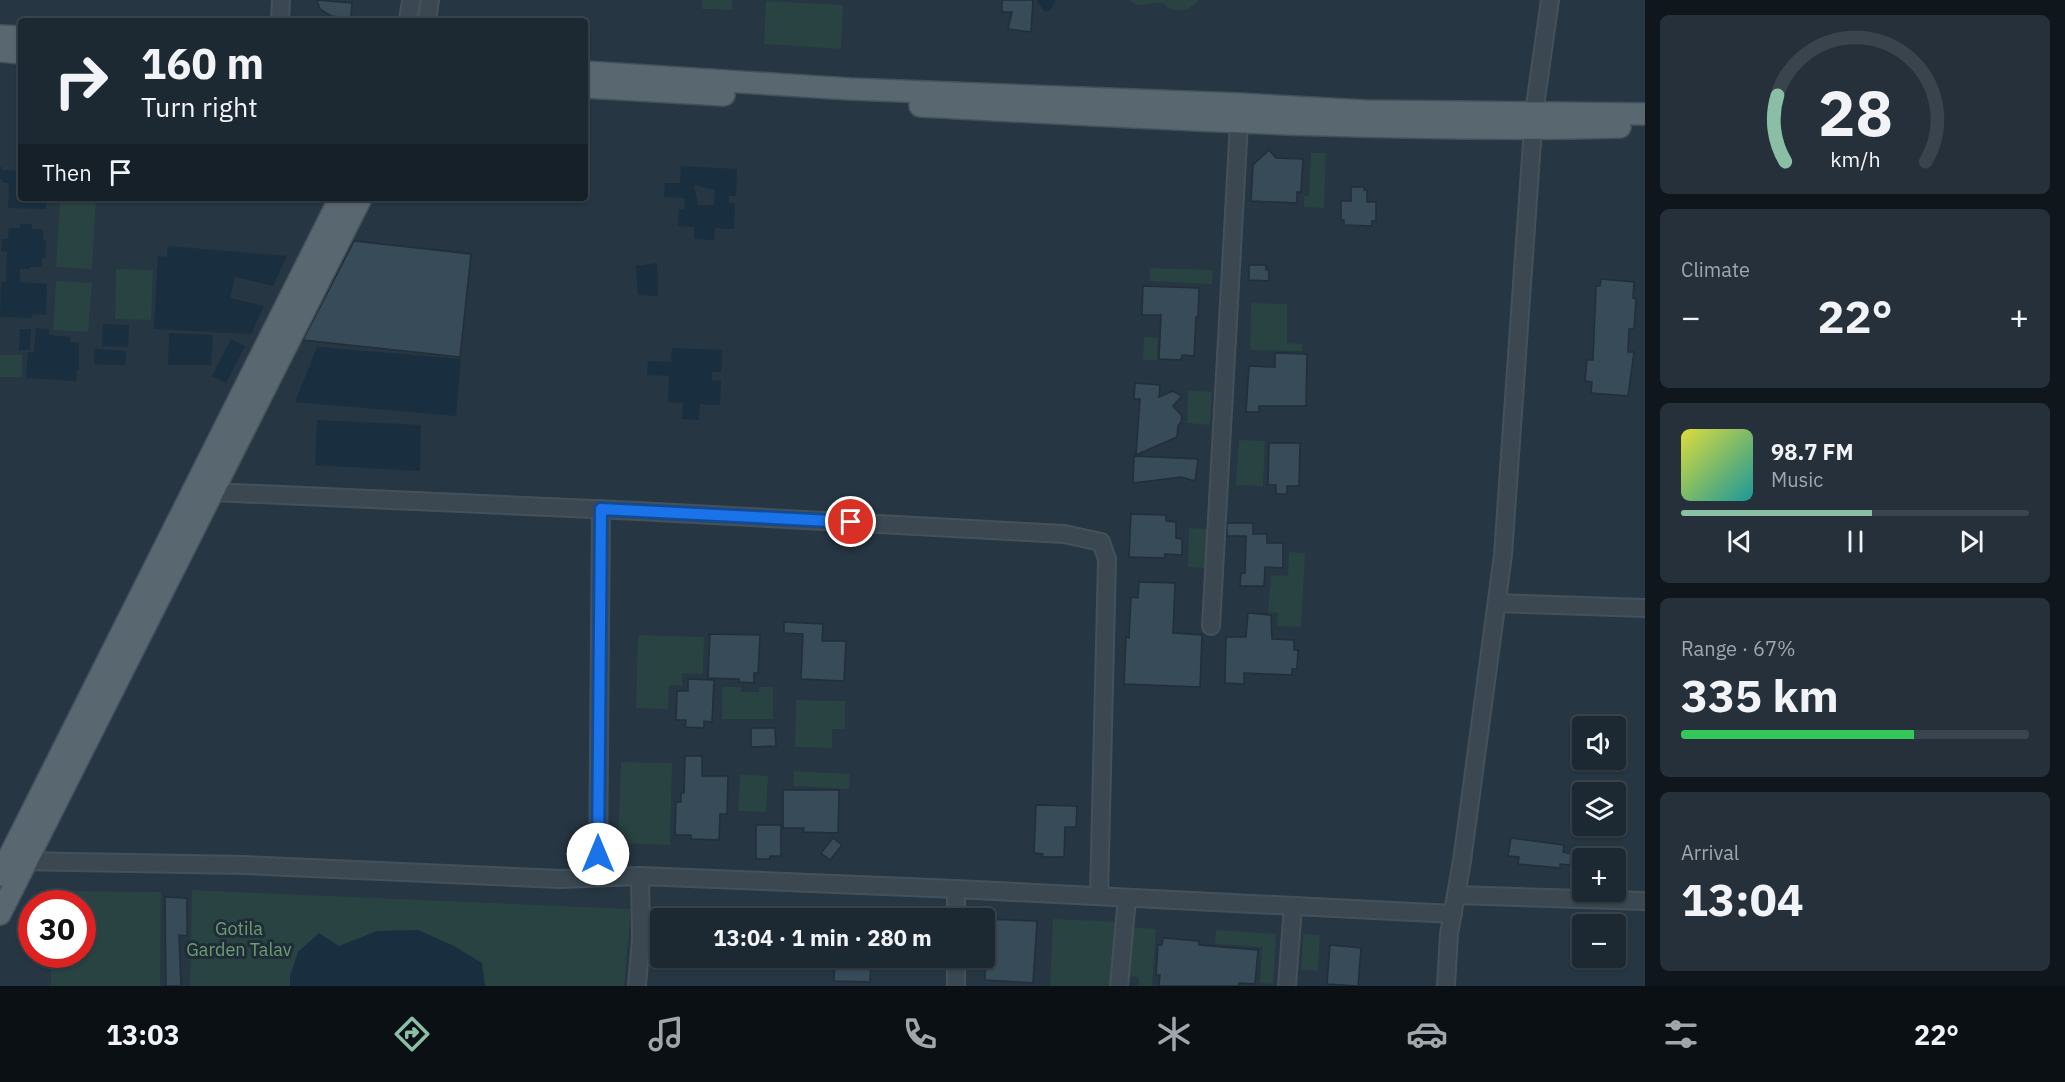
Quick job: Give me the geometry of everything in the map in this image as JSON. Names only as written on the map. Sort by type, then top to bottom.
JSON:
[{"type":"main road","points":[[0,36],[18,37]]},
{"type":"main road","points":[[0,51],[18,53]]},
{"type":"main road","points":[[588,72],[850,89],[1240,104],[1645,127]]},
{"type":"main road","points":[[588,87],[1239,123],[1385,128],[1645,114]]},
{"type":"main road","points":[[0,914],[8,865],[339,201]]},
{"type":"main road","points":[[8,865],[213,492],[359,201]]},
{"type":"street","points":[[280,18],[281,0]]},
{"type":"street","points":[[408,18],[411,0]]},
{"type":"street","points":[[427,18],[430,0]]},
{"type":"street","points":[[1446,986],[1453,914],[1497,603],[1509,482],[1534,121],[1550,0]]},
{"type":"street","points":[[1211,626],[1239,123]]},
{"type":"street","points":[[213,492],[601,509],[1064,534],[1101,542],[1107,559],[1099,896]]},
{"type":"street","points":[[598,877],[601,509]]},
{"type":"street","points":[[1497,603],[1645,608]]},
{"type":"street","points":[[8,865],[194,863],[560,879],[640,876],[1453,914]]},
{"type":"street","points":[[637,986],[641,939],[640,876]]},
{"type":"street","points":[[956,890],[956,908]]},
{"type":"street","points":[[1456,895],[1645,901]]},
{"type":"street","points":[[1119,986],[1127,898]]},
{"type":"street","points":[[1287,986],[1293,906]]},
{"type":"street","points":[[956,968],[956,986]]},
{"type":"green space","points":[[702,0],[732,0],[732,10],[702,9]]},
{"type":"green space","points":[[1129,0],[1199,0],[1189,8],[1177,11],[1161,3],[1137,5]]},
{"type":"green space","points":[[766,1],[843,5],[841,49],[764,44]]},
{"type":"green space","points":[[1311,153],[1326,153],[1324,208],[1304,207],[1304,196],[1309,196]]},
{"type":"green space","points":[[60,201],[96,201],[92,269],[56,267]]},
{"type":"green space","points":[[1150,268],[1213,270],[1212,284],[1150,281]]},
{"type":"green space","points":[[116,269],[153,270],[151,320],[115,319]]},
{"type":"green space","points":[[56,281],[92,283],[88,332],[53,330]]},
{"type":"green space","points":[[1251,303],[1287,304],[1287,343],[1302,344],[1302,351],[1250,350]]},
{"type":"green space","points":[[1144,337],[1158,338],[1157,360],[1143,360]]},
{"type":"green space","points":[[0,355],[22,355],[22,377],[0,377]]},
{"type":"green space","points":[[1188,390],[1212,392],[1210,425],[1187,423]]},
{"type":"green space","points":[[1239,440],[1265,441],[1263,486],[1236,485]]},
{"type":"green space","points":[[1189,528],[1209,529],[1208,568],[1188,567]]},
{"type":"green space","points":[[1289,552],[1305,553],[1301,627],[1277,626],[1278,613],[1268,612],[1271,575],[1288,576]]},
{"type":"green space","points":[[638,635],[704,637],[703,674],[682,673],[682,686],[669,685],[668,709],[636,708]]},
{"type":"green space","points":[[722,687],[741,687],[741,692],[759,692],[759,687],[773,687],[773,719],[722,719]]},
{"type":"green space","points":[[796,700],[845,701],[845,729],[832,729],[832,748],[795,747]]},
{"type":"green space","points":[[621,762],[672,763],[670,845],[618,843]]},
{"type":"green space","points":[[794,771],[850,774],[849,789],[793,786]]},
{"type":"green space","points":[[740,774],[768,776],[766,812],[738,811]]},
{"type":"green space","name":"Gotila Garden Talav","points":[[192,890],[631,909],[624,986],[190,986]]},
{"type":"green space","points":[[96,891],[161,892],[160,986],[51,986],[51,968],[96,968]]},
{"type":"green space","points":[[664,906],[715,908],[664,908]]},
{"type":"green space","points":[[1053,919],[1124,922],[1121,986],[1050,986]]},
{"type":"green space","points":[[1129,927],[1156,929],[1152,986],[1139,986],[1139,977],[1126,976]]},
{"type":"green space","points":[[1216,930],[1276,934],[1273,984],[1260,983],[1262,947],[1215,944]]},
{"type":"green space","points":[[1303,934],[1320,935],[1318,971],[1301,970]]},
{"type":"water","points":[[1036,0],[1055,0],[1052,8],[1045,12]]},
{"type":"water","points":[[681,166],[737,169],[736,196],[729,196],[729,203],[735,203],[734,229],[715,228],[714,240],[694,239],[694,227],[678,226],[679,209],[684,209],[685,198],[664,197],[665,183],[680,183]],"holes":[[[694,185],[715,190],[714,205],[698,205]]]},
{"type":"water","points":[[0,167],[2,170],[18,171],[18,201],[46,201],[46,209],[8,208],[9,183],[2,182]]},
{"type":"water","points":[[20,224],[32,224],[32,229],[43,229],[43,239],[46,240],[42,267],[20,269],[20,282],[47,284],[46,315],[32,314],[32,318],[0,317],[1,282],[6,281],[7,252],[1,251],[2,239],[8,239],[9,228],[20,228]]},
{"type":"water","points":[[168,246],[287,256],[273,286],[235,277],[230,298],[264,306],[251,334],[154,329],[158,256],[167,257]]},
{"type":"water","points":[[657,263],[658,296],[638,295],[636,266]]},
{"type":"water","points":[[103,324],[129,325],[128,347],[102,346]]},
{"type":"water","points":[[36,328],[49,329],[49,335],[70,337],[70,342],[79,343],[79,370],[77,370],[76,381],[26,378],[28,352],[34,352]]},
{"type":"water","points":[[20,329],[31,329],[30,350],[19,350]]},
{"type":"water","points":[[169,333],[213,335],[211,365],[168,365]]},
{"type":"water","points":[[231,339],[245,346],[226,383],[212,376]]},
{"type":"water","points":[[317,347],[461,359],[456,416],[295,402]]},
{"type":"water","points":[[672,348],[722,350],[721,372],[712,372],[712,380],[721,381],[720,405],[700,404],[699,420],[682,419],[683,403],[668,402],[669,376],[647,375],[648,361],[671,362]]},
{"type":"water","points":[[95,349],[126,351],[125,365],[94,364]]},
{"type":"water","points":[[317,420],[421,425],[420,471],[315,465]]},
{"type":"water","points":[[418,930],[454,946],[482,963],[485,986],[290,986],[290,976],[298,952],[319,933],[339,946],[377,931]]},
{"type":"building","points":[[317,0],[352,3],[351,18],[331,16],[320,9]]},
{"type":"building","points":[[1002,0],[1033,0],[1031,32],[1008,29],[1012,12],[1002,12]]},
{"type":"building","points":[[1269,150],[1276,158],[1303,159],[1301,192],[1297,192],[1297,203],[1251,201],[1253,165]]},
{"type":"building","points":[[1351,187],[1364,187],[1364,190],[1367,190],[1367,202],[1376,202],[1376,221],[1372,221],[1372,226],[1344,225],[1344,220],[1341,220],[1341,201],[1351,201]]},
{"type":"building","points":[[354,241],[471,254],[460,357],[303,340]]},
{"type":"building","points":[[1249,265],[1266,265],[1266,270],[1269,270],[1269,281],[1249,280]]},
{"type":"building","points":[[1601,279],[1634,282],[1633,298],[1636,299],[1634,329],[1629,329],[1628,352],[1634,352],[1628,396],[1591,393],[1592,382],[1585,381],[1587,360],[1593,360],[1596,286],[1600,286]]},
{"type":"building","points":[[1143,286],[1199,288],[1194,356],[1182,355],[1181,360],[1159,359],[1161,315],[1142,315]]},
{"type":"building","points":[[1275,353],[1307,354],[1306,406],[1259,406],[1259,412],[1246,412],[1249,366],[1275,367]]},
{"type":"building","points":[[1135,383],[1160,385],[1159,397],[1173,391],[1182,396],[1173,406],[1182,416],[1177,437],[1136,455],[1140,399],[1134,399]]},
{"type":"building","points":[[1269,443],[1300,443],[1299,486],[1287,486],[1287,494],[1276,494],[1276,485],[1268,485]]},
{"type":"building","points":[[1134,456],[1198,459],[1195,481],[1181,477],[1133,483]]},
{"type":"building","points":[[1131,514],[1166,515],[1166,521],[1176,522],[1176,538],[1182,539],[1182,555],[1165,554],[1165,558],[1129,557]]},
{"type":"building","points":[[1227,523],[1253,523],[1253,534],[1267,534],[1267,543],[1283,543],[1283,568],[1265,567],[1264,586],[1240,586],[1241,573],[1245,573],[1246,536],[1227,536]]},
{"type":"building","points":[[1139,582],[1175,583],[1173,633],[1202,635],[1200,687],[1124,684],[1131,597],[1138,598]]},
{"type":"building","points":[[1248,613],[1271,615],[1272,639],[1294,640],[1294,650],[1298,650],[1297,669],[1292,669],[1292,675],[1244,673],[1244,684],[1225,683],[1226,637],[1246,637]]},
{"type":"building","points":[[784,622],[823,624],[822,641],[846,641],[844,681],[801,679],[803,634],[784,633]]},
{"type":"building","points":[[710,634],[760,635],[758,673],[754,673],[754,683],[739,682],[739,679],[708,678]]},
{"type":"building","points":[[688,679],[714,680],[712,722],[704,721],[704,728],[685,727],[686,720],[676,720],[677,691],[688,691]]},
{"type":"building","points":[[751,728],[775,728],[776,746],[751,747]]},
{"type":"building","points":[[685,756],[702,756],[702,776],[728,776],[727,814],[720,814],[719,840],[691,839],[691,835],[675,835],[676,802],[681,802],[681,793],[684,793]]},
{"type":"building","points":[[783,790],[839,790],[838,833],[803,832],[804,828],[783,828]]},
{"type":"building","points":[[1036,805],[1077,806],[1076,827],[1065,827],[1064,857],[1042,857],[1043,854],[1034,853]]},
{"type":"building","points":[[756,825],[781,825],[781,856],[756,859]]},
{"type":"building","points":[[833,838],[842,845],[830,860],[821,853]]},
{"type":"building","points":[[1511,838],[1564,845],[1563,852],[1571,854],[1570,865],[1560,864],[1560,868],[1518,864],[1519,857],[1508,856]]},
{"type":"building","points":[[165,897],[187,898],[187,936],[179,935],[181,986],[166,986]]},
{"type":"building","points":[[995,919],[1037,921],[1033,983],[985,980],[985,968],[995,968]]},
{"type":"building","points":[[1163,938],[1199,941],[1199,945],[1258,950],[1255,984],[1159,986],[1160,975],[1156,975],[1158,945],[1162,945]]},
{"type":"building","points":[[1330,945],[1361,948],[1358,986],[1327,984]]},
{"type":"building","points":[[835,968],[871,968],[870,982],[834,981]]},
{"type":"route","points":[[598,854],[601,509],[851,522]]}]
